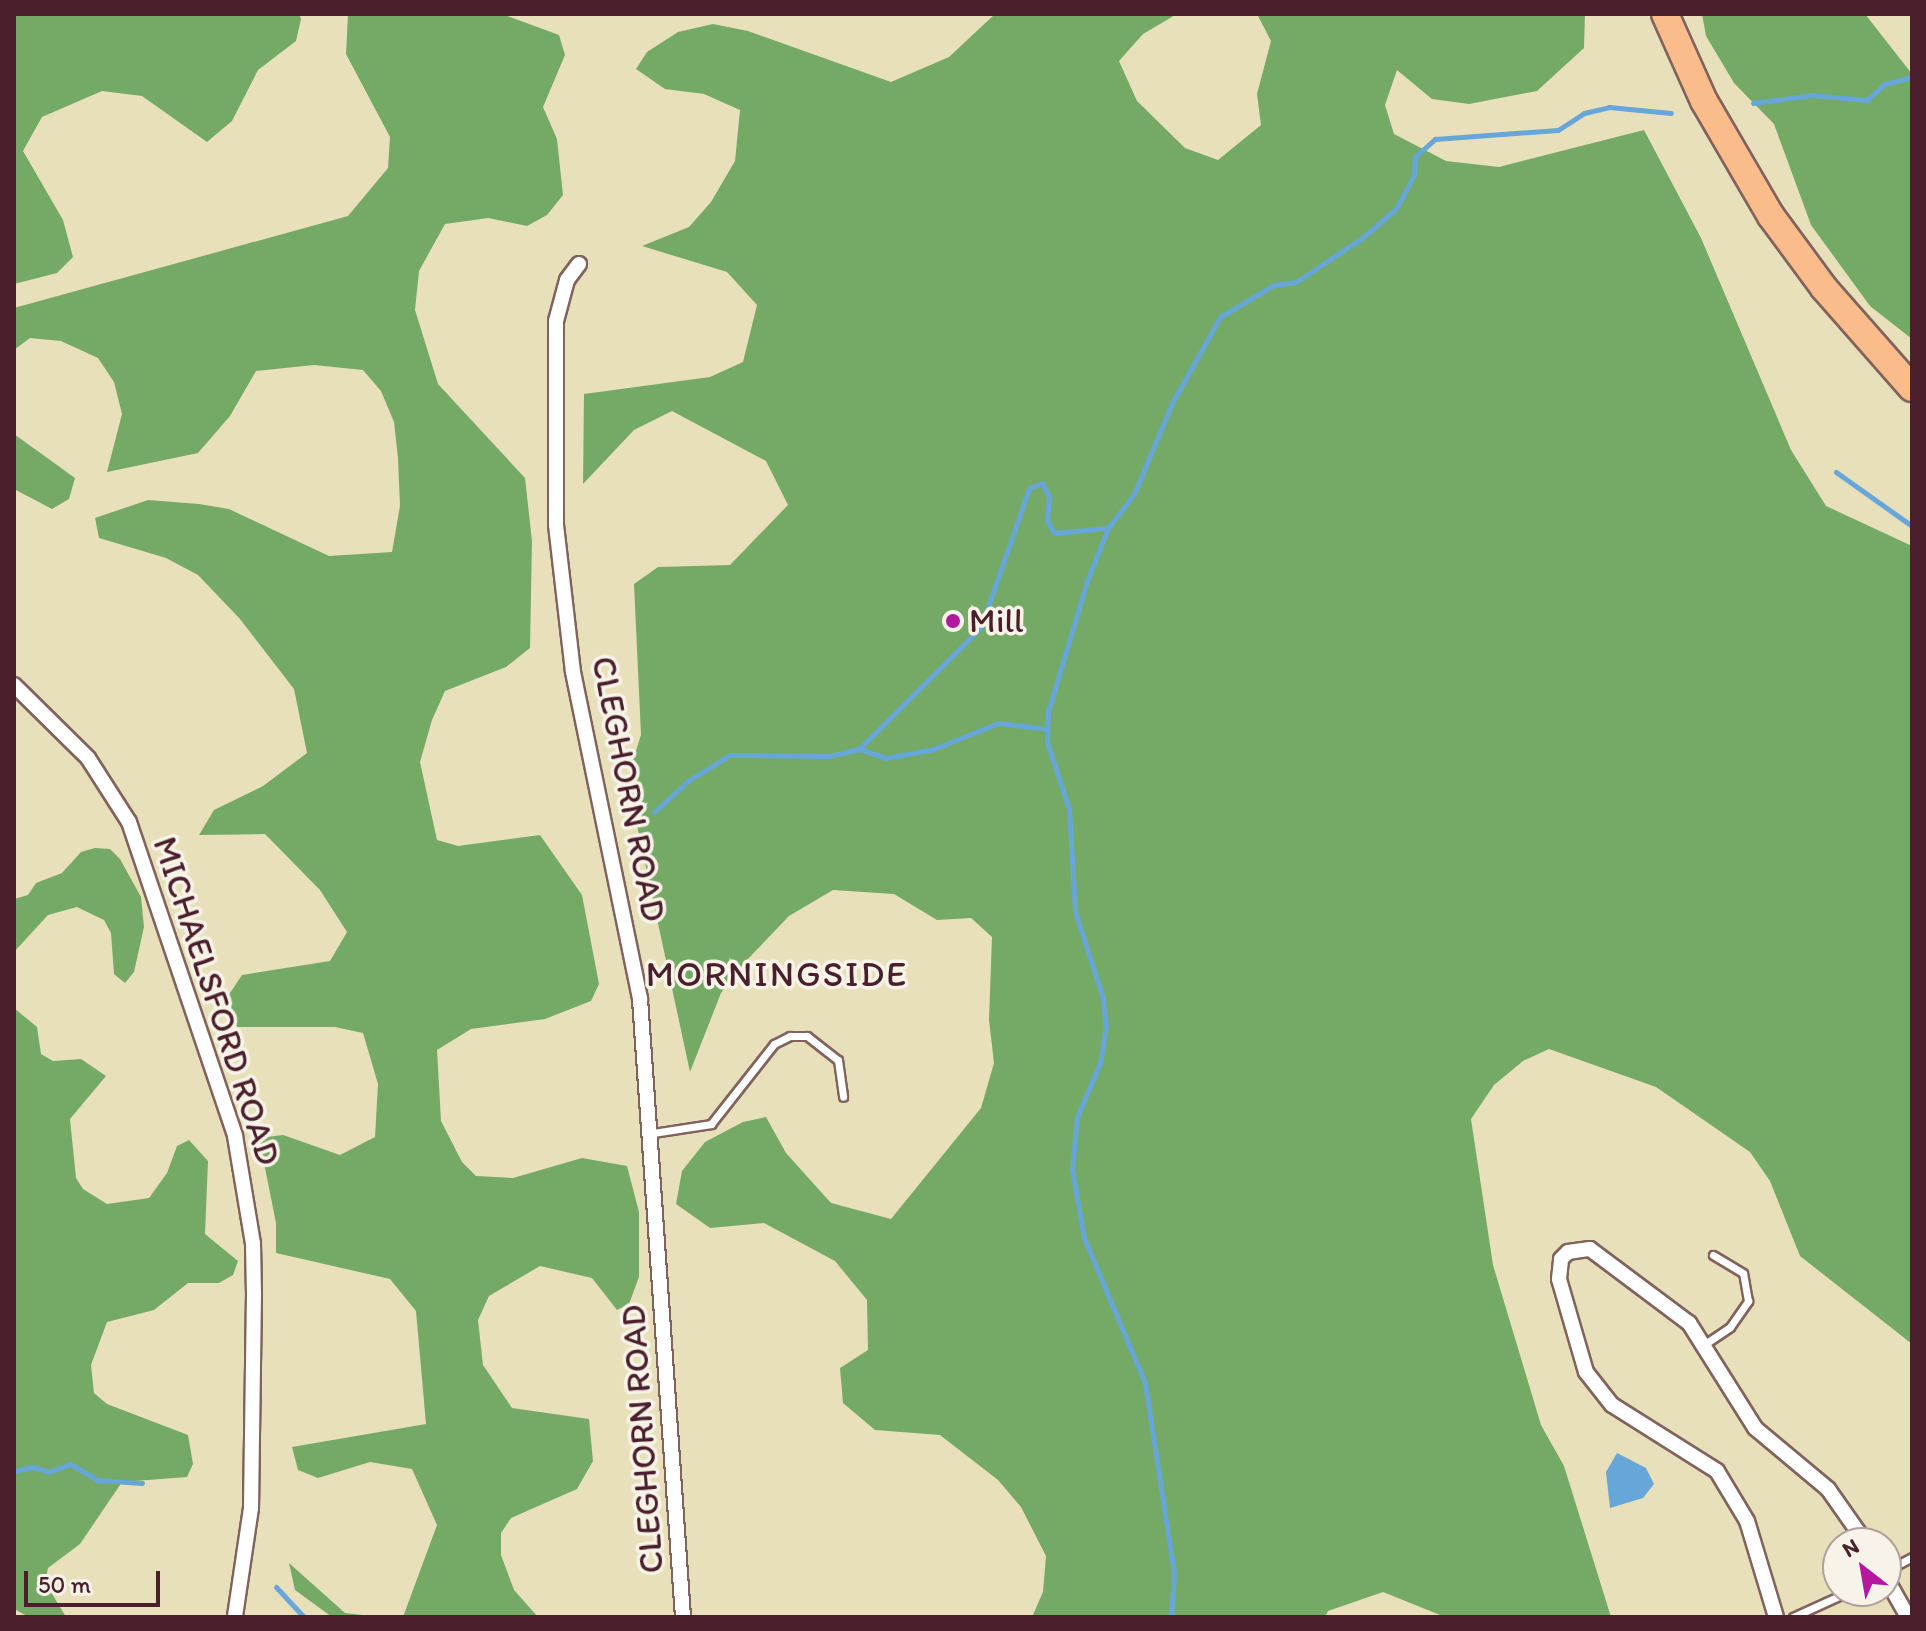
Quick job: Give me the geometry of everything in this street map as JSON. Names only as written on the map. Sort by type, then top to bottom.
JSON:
[{"type":"highway","points":[[1665,14],[1704,101],[1771,216],[1824,288],[1912,388]]},
{"type":"street","name":"CLEGHORN ROAD","points":[[579,264],[567,280],[556,321],[558,550],[573,672],[640,999],[653,1133],[683,1617]]},
{"type":"street","name":"MICHAELSFORD ROAD","points":[[14,685],[88,758],[129,822],[235,1136],[253,1243],[254,1293],[251,1508],[235,1617]]},
{"type":"street","points":[[1776,1617],[1747,1521],[1717,1471],[1612,1405],[1586,1372],[1559,1279],[1561,1259],[1590,1249],[1670,1305],[1705,1344],[1755,1428],[1828,1489],[1855,1527]]},
{"type":"lane","points":[[653,1133],[711,1124],[774,1044],[790,1036],[807,1036],[838,1060],[843,1097]]},
{"type":"lane","points":[[1705,1344],[1730,1327],[1748,1301],[1743,1273],[1713,1255]]},
{"type":"lane","points":[[1793,1617],[1822,1604]]},
{"type":"green space","points":[[14,14],[299,14],[301,19],[296,41],[258,70],[232,121],[207,142],[142,96],[102,91],[42,117],[23,151],[63,220],[73,257],[57,273],[14,284]]},
{"type":"green space","points":[[348,14],[502,14],[559,35],[565,55],[543,107],[557,139],[563,195],[547,215],[527,226],[488,218],[445,224],[419,271],[415,310],[438,384],[525,478],[532,541],[530,648],[506,667],[445,691],[432,720],[420,762],[437,840],[458,846],[540,835],[582,895],[599,984],[591,1001],[545,1019],[471,1029],[437,1050],[441,1121],[462,1162],[476,1176],[513,1178],[582,1158],[627,1166],[639,1212],[639,1277],[629,1304],[617,1310],[592,1278],[540,1266],[489,1296],[478,1320],[483,1365],[512,1408],[589,1419],[593,1461],[577,1489],[511,1518],[501,1533],[501,1555],[514,1590],[538,1617],[403,1617],[437,1525],[412,1469],[370,1462],[318,1478],[298,1470],[292,1447],[426,1424],[416,1311],[390,1279],[276,1253],[276,1223],[259,1138],[283,1135],[340,1155],[375,1137],[378,1084],[363,1033],[335,1027],[237,1027],[228,996],[242,975],[330,961],[347,932],[320,890],[265,834],[199,835],[214,810],[263,786],[307,753],[294,689],[240,619],[198,575],[166,558],[99,538],[95,518],[148,500],[199,504],[229,509],[329,556],[392,552],[400,506],[394,422],[381,391],[363,370],[314,365],[256,371],[230,416],[198,453],[107,472],[122,414],[114,382],[98,358],[61,341],[30,338],[14,350],[14,308],[348,216],[388,168],[390,137],[346,54]]},
{"type":"green space","points":[[995,14],[1177,14],[1143,34],[1119,61],[1137,101],[1185,148],[1218,160],[1261,125],[1257,94],[1271,41],[1257,14],[1585,14],[1584,48],[1537,91],[1469,104],[1432,99],[1397,70],[1385,105],[1394,134],[1446,161],[1499,167],[1644,130],[1701,238],[1791,450],[1826,506],[1912,546],[1912,1344],[1800,1256],[1770,1181],[1750,1152],[1656,1087],[1549,1049],[1523,1061],[1494,1085],[1471,1119],[1493,1265],[1541,1425],[1564,1466],[1611,1617],[1445,1617],[1383,1592],[1328,1611],[1325,1617],[1032,1617],[1043,1592],[1046,1556],[1021,1507],[998,1480],[940,1435],[875,1430],[843,1403],[840,1368],[868,1350],[867,1300],[835,1261],[764,1223],[710,1228],[676,1204],[682,1171],[705,1142],[743,1122],[766,1117],[786,1153],[831,1203],[891,1219],[981,1108],[994,1063],[989,1020],[992,937],[971,918],[937,920],[894,894],[833,890],[789,916],[745,962],[721,993],[690,1072],[627,779],[641,735],[634,584],[658,567],[730,565],[788,505],[766,461],[672,411],[634,430],[583,484],[584,394],[710,377],[743,362],[757,305],[727,272],[642,246],[689,227],[711,202],[735,161],[740,110],[704,94],[665,89],[636,69],[647,52],[678,32],[713,24],[748,31],[891,82],[949,57]]},
{"type":"green space","points":[[1702,14],[1865,14],[1912,74],[1912,339],[1870,306],[1811,225],[1774,124],[1734,83],[1706,36]]},
{"type":"green space","points":[[14,434],[75,478],[69,499],[52,509],[14,489]]},
{"type":"green space","points":[[95,848],[110,849],[120,859],[141,897],[144,927],[134,972],[125,983],[114,974],[111,933],[104,920],[77,907],[48,915],[14,952],[14,899],[28,895],[36,883],[62,873],[81,852]]},
{"type":"green space","points":[[14,1008],[37,1027],[41,1054],[53,1061],[81,1059],[106,1076],[70,1119],[76,1178],[83,1189],[107,1204],[149,1198],[167,1173],[177,1146],[189,1140],[208,1161],[205,1234],[238,1261],[233,1275],[219,1283],[188,1283],[154,1310],[107,1322],[91,1365],[94,1393],[107,1404],[188,1435],[193,1464],[187,1477],[122,1482],[80,1544],[48,1568],[45,1582],[66,1617],[29,1617],[14,1609]]},
{"type":"green space","points":[[289,1563],[345,1613],[380,1617],[332,1617],[295,1590]]},
{"type":"water","points":[[1617,1453],[1646,1468],[1654,1484],[1643,1498],[1610,1508],[1606,1472]]},
{"type":"waterway","points":[[1753,103],[1812,95],[1867,100],[1884,84],[1912,77]]},
{"type":"waterway","points":[[1171,1617],[1174,1573],[1145,1383],[1084,1238],[1072,1169],[1077,1117],[1100,1063],[1106,1026],[1102,995],[1075,912],[1069,809],[1047,742],[1048,712],[1087,581],[1108,528],[1134,494],[1172,403],[1220,317],[1274,285],[1296,282],[1362,238],[1396,209],[1414,175],[1415,157],[1435,139],[1558,130],[1584,113],[1609,107],[1671,113]]},
{"type":"waterway","points":[[1836,472],[1912,526]]},
{"type":"waterway","points":[[859,749],[981,627],[1029,488],[1042,483],[1049,497],[1047,520],[1054,533],[1108,528]]},
{"type":"waterway","points":[[654,812],[688,781],[730,755],[829,756],[859,749],[886,758],[934,749],[998,723],[1048,729]]},
{"type":"waterway","points":[[14,1471],[33,1467],[49,1472],[70,1464],[98,1480],[142,1483]]},
{"type":"waterway","points":[[276,1587],[304,1617]]},
{"type":"place","name":"Mill","points":[[953,621]]},
{"type":"district","name":"MORNINGSIDE","points":[[777,974]]}]
